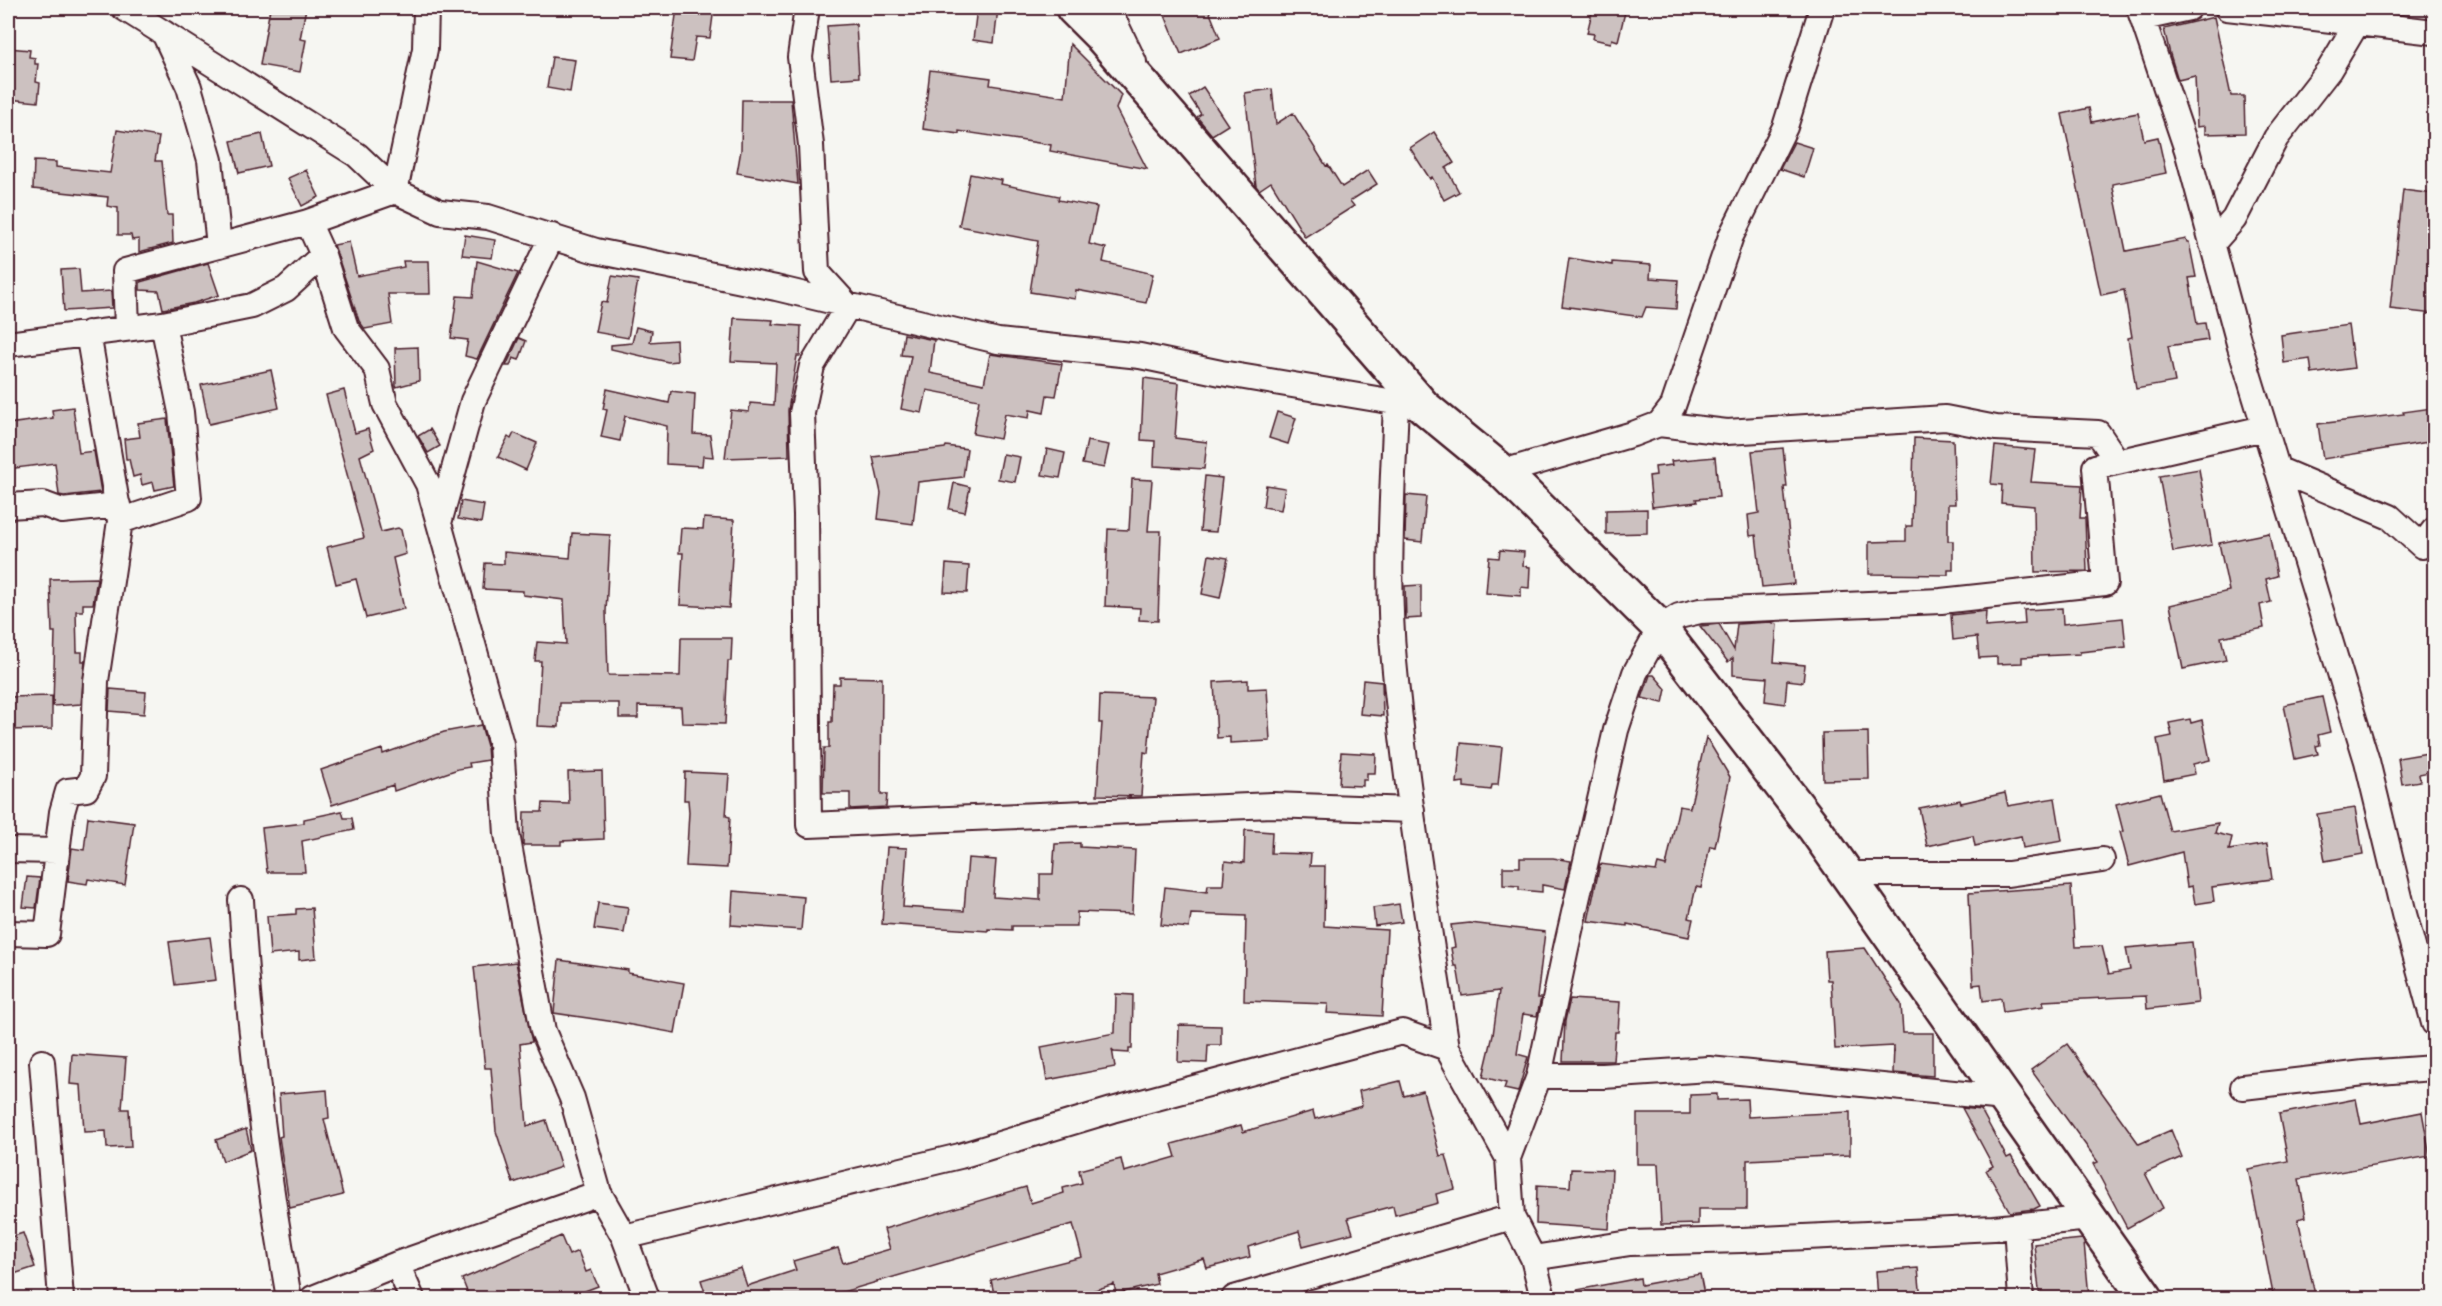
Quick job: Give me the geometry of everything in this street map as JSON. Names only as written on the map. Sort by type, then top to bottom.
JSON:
[{"type":"street","points":[[124,8],[357,155],[395,191],[440,212],[488,217],[596,251],[776,288],[998,341],[1140,356],[1221,373],[1410,405]]},
{"type":"street","points":[[395,191],[425,49],[426,8]]},
{"type":"street","points":[[807,8],[800,57],[811,145],[817,272],[848,306]]},
{"type":"street","points":[[1073,8],[1145,87],[1410,405],[1503,472],[1660,628],[1848,874],[2146,1299]]},
{"type":"street","points":[[1108,8],[1145,87]]},
{"type":"street","points":[[1503,472],[1633,434],[1659,423],[1673,406],[1731,236],[1785,127],[1822,8]]},
{"type":"street","points":[[2189,8],[2141,13],[2187,150],[2277,469],[2367,761],[2404,914],[2434,1023]]},
{"type":"street","points":[[2227,8],[2357,23],[2434,28]]},
{"type":"street","points":[[2212,244],[2234,219],[2276,138],[2329,70],[2357,23]]},
{"type":"street","points":[[164,33],[189,87],[210,160],[219,246]]},
{"type":"street","points":[[127,328],[125,271],[308,222],[395,191]]},
{"type":"street","points":[[308,222],[322,255],[346,328],[377,369],[386,404],[428,484],[501,744],[507,834],[543,1031],[572,1098],[599,1193],[624,1238],[647,1299]]},
{"type":"street","points":[[439,523],[472,401],[552,236]]},
{"type":"street","points":[[8,344],[163,324],[252,306],[286,289],[322,255]]},
{"type":"street","points":[[848,306],[812,366],[802,413],[806,515],[809,825],[1272,805],[1412,810]]},
{"type":"street","points":[[8,506],[43,504],[62,511],[119,513],[189,498],[181,412],[163,324]]},
{"type":"street","points":[[8,933],[47,934],[62,812],[68,791],[86,789],[93,776],[96,681],[119,513],[88,333]]},
{"type":"street","points":[[1410,405],[1391,544],[1394,659],[1412,810],[1447,1048],[1508,1158]]},
{"type":"street","points":[[1659,423],[1727,432],[1945,418],[1996,428],[2098,433],[2116,461]]},
{"type":"street","points":[[1543,1299],[1533,1258],[1512,1217],[1508,1158],[1539,1076],[1616,730],[1635,673],[1660,628],[1679,616],[1700,611],[1941,601],[2105,583],[2095,467],[2265,428]]},
{"type":"street","points":[[2277,469],[2390,517],[2422,546],[2434,530]]},
{"type":"street","points":[[8,850],[57,851]]},
{"type":"street","points":[[1848,874],[2008,874],[2102,860]]},
{"type":"street","points":[[241,900],[245,974],[258,1093],[272,1202],[289,1299]]},
{"type":"street","points":[[624,1238],[960,1156],[1112,1110],[1402,1032],[1447,1048]]},
{"type":"street","points":[[42,1062],[61,1299]]},
{"type":"street","points":[[2243,1087],[2364,1073],[2434,1068]]},
{"type":"street","points":[[1539,1076],[1603,1076],[1708,1069],[2005,1098]]},
{"type":"street","points":[[313,1299],[398,1264],[599,1193]]},
{"type":"street","points":[[1234,1299],[1512,1217]]},
{"type":"street","points":[[1533,1258],[1630,1243],[1742,1240],[2016,1226],[2090,1218]]},
{"type":"street","points":[[2016,1226],[2021,1299]]},
{"type":"street","points":[[398,1264],[412,1299]]},
{"type":"building","points":[[270,8],[306,8],[300,39],[306,40],[300,72],[260,65]]},
{"type":"building","points":[[677,8],[714,8],[710,38],[696,37],[692,61],[670,59]]},
{"type":"building","points":[[977,8],[998,8],[994,43],[973,40]]},
{"type":"building","points":[[1162,8],[1208,8],[1220,38],[1181,54]]},
{"type":"building","points":[[1593,8],[1626,8],[1618,41],[1612,39],[1611,43],[1593,39],[1594,34],[1587,33]]},
{"type":"building","points":[[2214,17],[2231,96],[2244,96],[2245,133],[2205,134],[2205,126],[2197,127],[2195,76],[2178,80],[2170,54],[2164,29]]},
{"type":"building","points":[[856,24],[859,77],[831,79],[827,26]]},
{"type":"building","points":[[1070,44],[1121,95],[1116,109],[1147,169],[1050,151],[1051,145],[959,131],[959,134],[923,129],[930,70],[991,78],[990,85],[1065,97]]},
{"type":"building","points":[[8,48],[30,50],[29,57],[35,58],[35,64],[38,64],[36,82],[40,83],[38,102],[8,99]]},
{"type":"building","points":[[552,57],[575,60],[570,92],[547,88]]},
{"type":"building","points":[[1203,87],[1228,125],[1212,135],[1197,117],[1201,114],[1189,96]]},
{"type":"building","points":[[1272,89],[1276,124],[1293,113],[1342,187],[1368,170],[1377,184],[1350,201],[1354,206],[1305,237],[1271,182],[1259,190],[1256,186],[1245,93]]},
{"type":"building","points":[[742,100],[791,100],[798,184],[737,173],[741,150]]},
{"type":"building","points":[[2089,108],[2092,122],[2138,113],[2144,140],[2158,137],[2166,173],[2113,184],[2113,188],[2126,251],[2186,239],[2189,242],[2196,277],[2189,278],[2197,324],[2205,323],[2208,340],[2168,346],[2175,382],[2136,389],[2128,338],[2132,337],[2124,290],[2101,295],[2062,114]]},
{"type":"building","points":[[117,130],[159,137],[155,161],[162,161],[167,215],[172,215],[173,243],[139,252],[139,239],[132,240],[131,235],[118,235],[118,208],[107,206],[108,197],[33,189],[34,161],[56,162],[56,167],[110,173]]},
{"type":"building","points":[[1434,132],[1454,163],[1446,168],[1459,192],[1444,200],[1432,177],[1430,179],[1410,148]]},
{"type":"building","points":[[262,134],[269,166],[239,173],[231,141]]},
{"type":"building","points":[[1794,142],[1813,148],[1804,177],[1780,169]]},
{"type":"building","points":[[306,170],[319,197],[302,206],[288,178]]},
{"type":"building","points":[[970,174],[1002,180],[1001,184],[1059,196],[1058,200],[1097,207],[1089,244],[1106,248],[1103,262],[1153,274],[1146,303],[1076,290],[1075,299],[1030,292],[1038,241],[959,226]]},
{"type":"building","points":[[2403,190],[2434,194],[2434,314],[2390,309]]},
{"type":"building","points":[[465,235],[495,240],[492,258],[462,255]]},
{"type":"building","points":[[349,242],[357,276],[404,267],[403,261],[429,261],[430,294],[388,294],[392,324],[365,329],[359,321],[334,245]]},
{"type":"building","points":[[1569,258],[1612,265],[1612,262],[1651,265],[1650,278],[1678,280],[1676,309],[1646,307],[1642,317],[1562,306]]},
{"type":"building","points":[[477,261],[518,273],[477,359],[465,356],[468,340],[451,338],[457,296],[473,297]]},
{"type":"building","points":[[208,263],[219,295],[163,309],[159,291],[140,290],[140,282]]},
{"type":"building","points":[[79,269],[81,293],[111,291],[112,308],[64,311],[61,270]]},
{"type":"building","points":[[612,276],[638,280],[628,338],[595,332],[601,302],[607,303]]},
{"type":"building","points":[[734,318],[773,320],[772,324],[801,326],[800,356],[797,356],[788,410],[789,456],[725,458],[731,410],[749,412],[750,403],[774,405],[776,363],[731,361]]},
{"type":"building","points":[[2348,325],[2354,368],[2312,374],[2310,359],[2284,363],[2281,335]]},
{"type":"building","points":[[636,327],[652,331],[650,342],[676,340],[677,361],[668,362],[611,349],[611,345],[632,343]]},
{"type":"building","points":[[904,334],[934,340],[930,373],[984,384],[990,354],[1062,364],[1056,396],[1047,395],[1044,413],[1030,410],[1029,418],[1005,414],[1000,439],[973,434],[979,400],[927,390],[922,413],[901,409],[911,356],[901,355]]},
{"type":"building","points":[[519,338],[526,341],[519,360],[513,358],[510,366],[506,366]]},
{"type":"building","points":[[418,347],[419,381],[396,387],[395,348]]},
{"type":"building","points":[[271,370],[279,408],[209,424],[201,385]]},
{"type":"building","points":[[1144,378],[1179,383],[1175,438],[1207,442],[1204,469],[1154,466],[1155,441],[1141,440]]},
{"type":"building","points":[[607,389],[669,403],[671,391],[695,394],[693,434],[710,435],[713,457],[703,456],[702,466],[666,464],[667,426],[625,416],[620,441],[601,437],[607,410],[603,409]]},
{"type":"building","points":[[344,390],[355,433],[368,429],[374,449],[360,456],[381,532],[398,528],[401,530],[406,554],[393,558],[404,609],[366,618],[356,579],[336,584],[327,547],[364,538],[326,395]]},
{"type":"building","points":[[73,407],[79,453],[94,451],[101,492],[59,495],[55,463],[8,469],[8,424],[53,418],[52,410]]},
{"type":"building","points":[[2432,408],[2434,441],[2323,459],[2318,424],[2404,414],[2403,412]]},
{"type":"building","points":[[1277,412],[1296,418],[1288,444],[1269,438]]},
{"type":"building","points":[[167,419],[174,486],[155,490],[153,482],[142,485],[140,475],[133,477],[129,459],[126,459],[124,439],[140,437],[138,423]]},
{"type":"building","points":[[430,429],[440,446],[428,453],[418,436]]},
{"type":"building","points":[[514,433],[537,443],[526,470],[498,457],[508,437],[511,439]]},
{"type":"building","points":[[1914,438],[1953,440],[1955,504],[1948,504],[1948,541],[1953,541],[1953,570],[1948,570],[1948,575],[1869,574],[1869,542],[1906,541],[1906,526],[1912,526]]},
{"type":"building","points":[[1087,441],[1109,445],[1104,468],[1082,464]]},
{"type":"building","points":[[946,446],[967,449],[963,477],[918,482],[913,524],[878,519],[881,493],[873,457],[945,448]]},
{"type":"building","points":[[1995,446],[2035,450],[2031,482],[2082,485],[2080,518],[2085,518],[2087,571],[2035,572],[2034,506],[2001,503],[2002,485],[1991,484]]},
{"type":"building","points":[[1783,448],[1787,487],[1784,487],[1794,584],[1762,587],[1756,535],[1750,536],[1748,515],[1759,513],[1752,451]]},
{"type":"building","points":[[1047,449],[1065,453],[1060,478],[1042,475]]},
{"type":"building","points":[[1003,454],[1020,457],[1015,482],[998,479]]},
{"type":"building","points":[[1715,457],[1719,497],[1652,507],[1649,476],[1656,475],[1655,467],[1672,465],[1671,461]]},
{"type":"building","points":[[2199,469],[2212,545],[2173,552],[2159,476]]},
{"type":"building","points":[[1205,476],[1222,478],[1216,532],[1200,531]]},
{"type":"building","points":[[1132,479],[1152,480],[1148,531],[1161,531],[1158,621],[1139,620],[1140,608],[1105,606],[1108,529],[1129,530]]},
{"type":"building","points":[[954,483],[970,487],[965,512],[949,509]]},
{"type":"building","points":[[1266,485],[1285,488],[1281,510],[1263,507]]},
{"type":"building","points":[[1406,495],[1426,497],[1422,542],[1405,540]]},
{"type":"building","points":[[461,501],[484,505],[481,523],[458,519]]},
{"type":"building","points":[[1647,509],[1647,533],[1606,534],[1606,510]]},
{"type":"building","points":[[704,518],[734,520],[729,608],[680,605],[683,553],[679,553],[681,528],[703,529]]},
{"type":"building","points":[[572,533],[610,535],[606,612],[608,675],[680,676],[681,638],[732,638],[731,661],[728,661],[725,724],[682,723],[681,707],[638,706],[638,718],[619,718],[619,703],[560,703],[559,727],[537,726],[541,661],[535,661],[537,642],[566,644],[564,600],[523,595],[523,591],[483,589],[485,563],[504,564],[504,552],[570,558]]},
{"type":"building","points":[[2269,533],[2277,576],[2266,579],[2271,602],[2260,605],[2264,628],[2221,637],[2226,660],[2183,669],[2170,605],[2229,591],[2219,543]]},
{"type":"building","points":[[1500,550],[1524,552],[1523,566],[1530,567],[1529,588],[1521,587],[1521,596],[1486,593],[1489,557],[1499,558]]},
{"type":"building","points":[[1209,555],[1228,558],[1220,598],[1202,594]]},
{"type":"building","points":[[946,564],[969,566],[967,593],[944,592]]},
{"type":"building","points":[[97,578],[93,604],[83,604],[83,611],[76,611],[77,652],[82,652],[82,661],[85,661],[81,704],[53,706],[55,632],[52,632],[50,579]]},
{"type":"building","points":[[1421,585],[1421,618],[1406,619],[1405,586]]},
{"type":"building","points":[[2062,608],[2063,624],[2123,618],[2126,647],[2080,652],[2080,654],[2022,657],[2022,663],[1997,664],[1997,657],[1979,658],[1977,637],[1953,640],[1951,615],[1986,611],[1985,627],[2025,624],[2024,610]]},
{"type":"building","points":[[1770,622],[1777,624],[1774,662],[1805,665],[1803,682],[1787,680],[1785,704],[1765,701],[1767,678],[1733,675],[1733,658],[1728,662],[1700,626],[1719,624],[1734,650],[1737,624]]},
{"type":"building","points":[[1650,675],[1654,675],[1666,689],[1663,703],[1642,698]]},
{"type":"building","points":[[840,677],[882,678],[881,794],[887,794],[886,807],[850,809],[850,793],[823,793],[824,748],[829,748],[833,684],[840,684]]},
{"type":"building","points":[[1248,680],[1248,689],[1267,688],[1270,741],[1230,743],[1230,737],[1217,738],[1214,682]]},
{"type":"building","points":[[1363,680],[1382,682],[1383,716],[1360,714]]},
{"type":"building","points":[[110,689],[146,692],[144,714],[109,711]]},
{"type":"building","points":[[1100,695],[1153,697],[1148,753],[1144,752],[1141,796],[1097,795],[1102,723],[1099,723]]},
{"type":"building","points":[[52,696],[52,729],[8,730],[8,697]]},
{"type":"building","points":[[2322,697],[2330,732],[2318,735],[2320,745],[2316,746],[2318,754],[2295,759],[2284,705]]},
{"type":"building","points":[[2190,719],[2191,723],[2202,720],[2210,760],[2193,764],[2195,774],[2164,780],[2157,739],[2172,736],[2169,723]]},
{"type":"building","points":[[481,725],[488,760],[469,763],[470,767],[394,791],[393,785],[332,805],[321,770],[382,749],[383,754],[444,732]]},
{"type":"building","points":[[1868,732],[1869,779],[1823,780],[1822,733]]},
{"type":"building","points":[[1706,737],[1730,777],[1715,847],[1710,846],[1701,888],[1696,887],[1689,918],[1693,919],[1689,937],[1627,924],[1627,926],[1588,921],[1600,864],[1656,871],[1658,864],[1666,866],[1679,806],[1690,808]]},
{"type":"building","points":[[1461,743],[1502,747],[1498,785],[1492,785],[1491,790],[1464,787],[1464,782],[1457,783]]},
{"type":"building","points":[[1341,752],[1376,754],[1375,773],[1367,773],[1367,780],[1363,780],[1363,786],[1339,785]]},
{"type":"building","points":[[2434,752],[2434,771],[2419,774],[2420,781],[2402,784],[2398,758]]},
{"type":"building","points":[[602,771],[604,839],[561,841],[561,845],[523,845],[524,812],[542,812],[543,803],[569,804],[568,772]]},
{"type":"building","points":[[685,772],[729,774],[726,816],[730,817],[727,868],[686,866],[689,812],[688,800],[684,800]]},
{"type":"building","points":[[2005,793],[2008,806],[2055,798],[2062,841],[2023,848],[2021,836],[1975,846],[1973,836],[1927,846],[1919,808],[1960,800],[1961,803]]},
{"type":"building","points":[[2160,793],[2170,831],[2218,823],[2215,833],[2232,837],[2229,850],[2267,844],[2272,879],[2212,887],[2214,901],[2195,904],[2192,886],[2187,887],[2182,852],[2129,866],[2120,832],[2123,831],[2116,804]]},
{"type":"building","points":[[2355,808],[2363,854],[2325,861],[2317,814]]},
{"type":"building","points":[[342,811],[344,818],[352,818],[354,830],[302,841],[305,872],[267,872],[262,828],[304,823],[304,819]]},
{"type":"building","points":[[88,817],[134,823],[125,885],[88,879],[87,884],[68,881],[72,848],[84,850]]},
{"type":"building","points":[[1245,830],[1272,832],[1271,853],[1311,854],[1310,866],[1325,866],[1324,926],[1387,930],[1382,1016],[1327,1013],[1328,1004],[1244,1001],[1246,916],[1191,914],[1189,928],[1161,925],[1165,887],[1207,892],[1208,885],[1223,885],[1225,861],[1244,863]]},
{"type":"building","points":[[1080,843],[1080,847],[1135,850],[1132,914],[1077,912],[1077,926],[1012,926],[1012,930],[988,929],[988,931],[882,924],[887,847],[907,848],[903,907],[964,911],[968,858],[996,860],[993,897],[1040,900],[1040,874],[1053,874],[1055,844]]},
{"type":"building","points":[[1520,858],[1553,858],[1571,861],[1565,889],[1542,885],[1542,892],[1519,890],[1519,886],[1503,885],[1503,867],[1520,867]]},
{"type":"building","points":[[27,877],[40,878],[36,908],[23,907]]},
{"type":"building","points":[[2071,886],[2075,947],[2102,946],[2109,974],[2130,970],[2126,948],[2192,942],[2198,1003],[2147,1009],[2146,996],[2043,1001],[2044,1006],[2003,1012],[2001,998],[1983,1001],[1981,984],[1973,985],[1969,893]]},
{"type":"building","points":[[733,891],[804,897],[801,930],[731,925]]},
{"type":"building","points":[[598,903],[628,907],[624,933],[594,929]]},
{"type":"building","points":[[1399,904],[1402,922],[1375,926],[1373,908]]},
{"type":"building","points":[[312,908],[316,958],[299,960],[299,952],[270,955],[267,916],[296,914],[296,909]]},
{"type":"building","points":[[1470,923],[1545,932],[1537,998],[1541,998],[1537,1016],[1523,1014],[1517,1054],[1528,1057],[1518,1092],[1504,1089],[1506,1083],[1483,1077],[1493,1035],[1499,991],[1462,996],[1457,966],[1454,966],[1451,948],[1455,947],[1451,925]]},
{"type":"building","points":[[210,937],[216,980],[175,985],[169,942]]},
{"type":"building","points":[[1865,948],[1901,1004],[1903,1033],[1933,1033],[1933,1076],[1893,1073],[1894,1046],[1835,1049],[1831,980],[1827,980],[1825,951]]},
{"type":"building","points":[[559,960],[628,970],[628,973],[684,983],[675,1033],[554,1013]]},
{"type":"building","points":[[516,962],[532,1042],[520,1044],[527,1126],[546,1120],[561,1167],[513,1183],[496,1131],[491,1068],[485,1068],[474,967]]},
{"type":"building","points":[[1116,994],[1133,995],[1132,1049],[1129,1049],[1129,1053],[1114,1052],[1112,1049],[1115,1067],[1047,1080],[1041,1047],[1115,1033]]},
{"type":"building","points":[[1570,999],[1620,1002],[1613,1061],[1563,1061],[1565,1021]]},
{"type":"building","points":[[1179,1025],[1221,1026],[1221,1045],[1208,1045],[1207,1063],[1178,1062]]},
{"type":"building","points":[[2067,1044],[2139,1144],[2171,1130],[2182,1157],[2145,1173],[2163,1208],[2127,1228],[2093,1164],[2098,1162],[2031,1070]]},
{"type":"building","points":[[72,1054],[126,1058],[122,1109],[129,1109],[131,1147],[107,1148],[106,1131],[84,1132],[81,1085],[70,1084]]},
{"type":"building","points":[[1400,1081],[1404,1096],[1423,1091],[1440,1156],[1446,1155],[1455,1189],[1436,1194],[1438,1203],[1395,1215],[1393,1206],[1348,1218],[1353,1233],[1303,1246],[1299,1231],[1248,1247],[1250,1257],[1207,1268],[1204,1259],[1155,1273],[1157,1284],[1116,1294],[1114,1284],[1067,1299],[995,1299],[991,1280],[1082,1257],[1073,1224],[819,1299],[707,1299],[701,1280],[741,1268],[747,1286],[796,1270],[793,1261],[838,1248],[843,1263],[890,1249],[884,1229],[1026,1187],[1031,1203],[1064,1193],[1063,1188],[1082,1183],[1079,1170],[1121,1159],[1124,1172],[1176,1157],[1172,1144],[1241,1125],[1243,1132],[1313,1111],[1315,1119],[1362,1106],[1359,1091]]},
{"type":"building","points":[[327,1090],[329,1118],[324,1119],[343,1195],[290,1208],[279,1137],[282,1136],[279,1094]]},
{"type":"building","points":[[1717,1094],[1717,1100],[1747,1099],[1748,1117],[1850,1112],[1850,1155],[1747,1160],[1747,1209],[1698,1209],[1698,1224],[1661,1225],[1658,1164],[1637,1164],[1637,1114],[1690,1114],[1690,1095]]},
{"type":"building","points":[[2356,1099],[2361,1124],[2422,1112],[2430,1156],[2299,1179],[2306,1217],[2298,1219],[2316,1299],[2274,1299],[2248,1169],[2288,1161],[2279,1114]]},
{"type":"building","points":[[1962,1108],[1981,1110],[2007,1158],[2011,1156],[2040,1206],[2010,1212],[1986,1170],[1993,1166]]},
{"type":"building","points":[[246,1129],[251,1150],[223,1161],[216,1140]]},
{"type":"building","points":[[1571,1169],[1612,1170],[1609,1229],[1536,1224],[1537,1185],[1570,1187]]},
{"type":"building","points":[[23,1233],[35,1267],[8,1276],[8,1238]]},
{"type":"building","points":[[561,1236],[569,1255],[578,1251],[586,1272],[591,1270],[598,1286],[585,1291],[588,1299],[470,1299],[462,1279]]},
{"type":"building","points":[[2082,1239],[2089,1297],[2040,1299],[2034,1244]]},
{"type":"building","points":[[1918,1268],[1921,1299],[1878,1299],[1876,1271]]},
{"type":"building","points":[[1700,1274],[1705,1299],[1578,1299],[1577,1290],[1640,1278],[1641,1285]]}]
